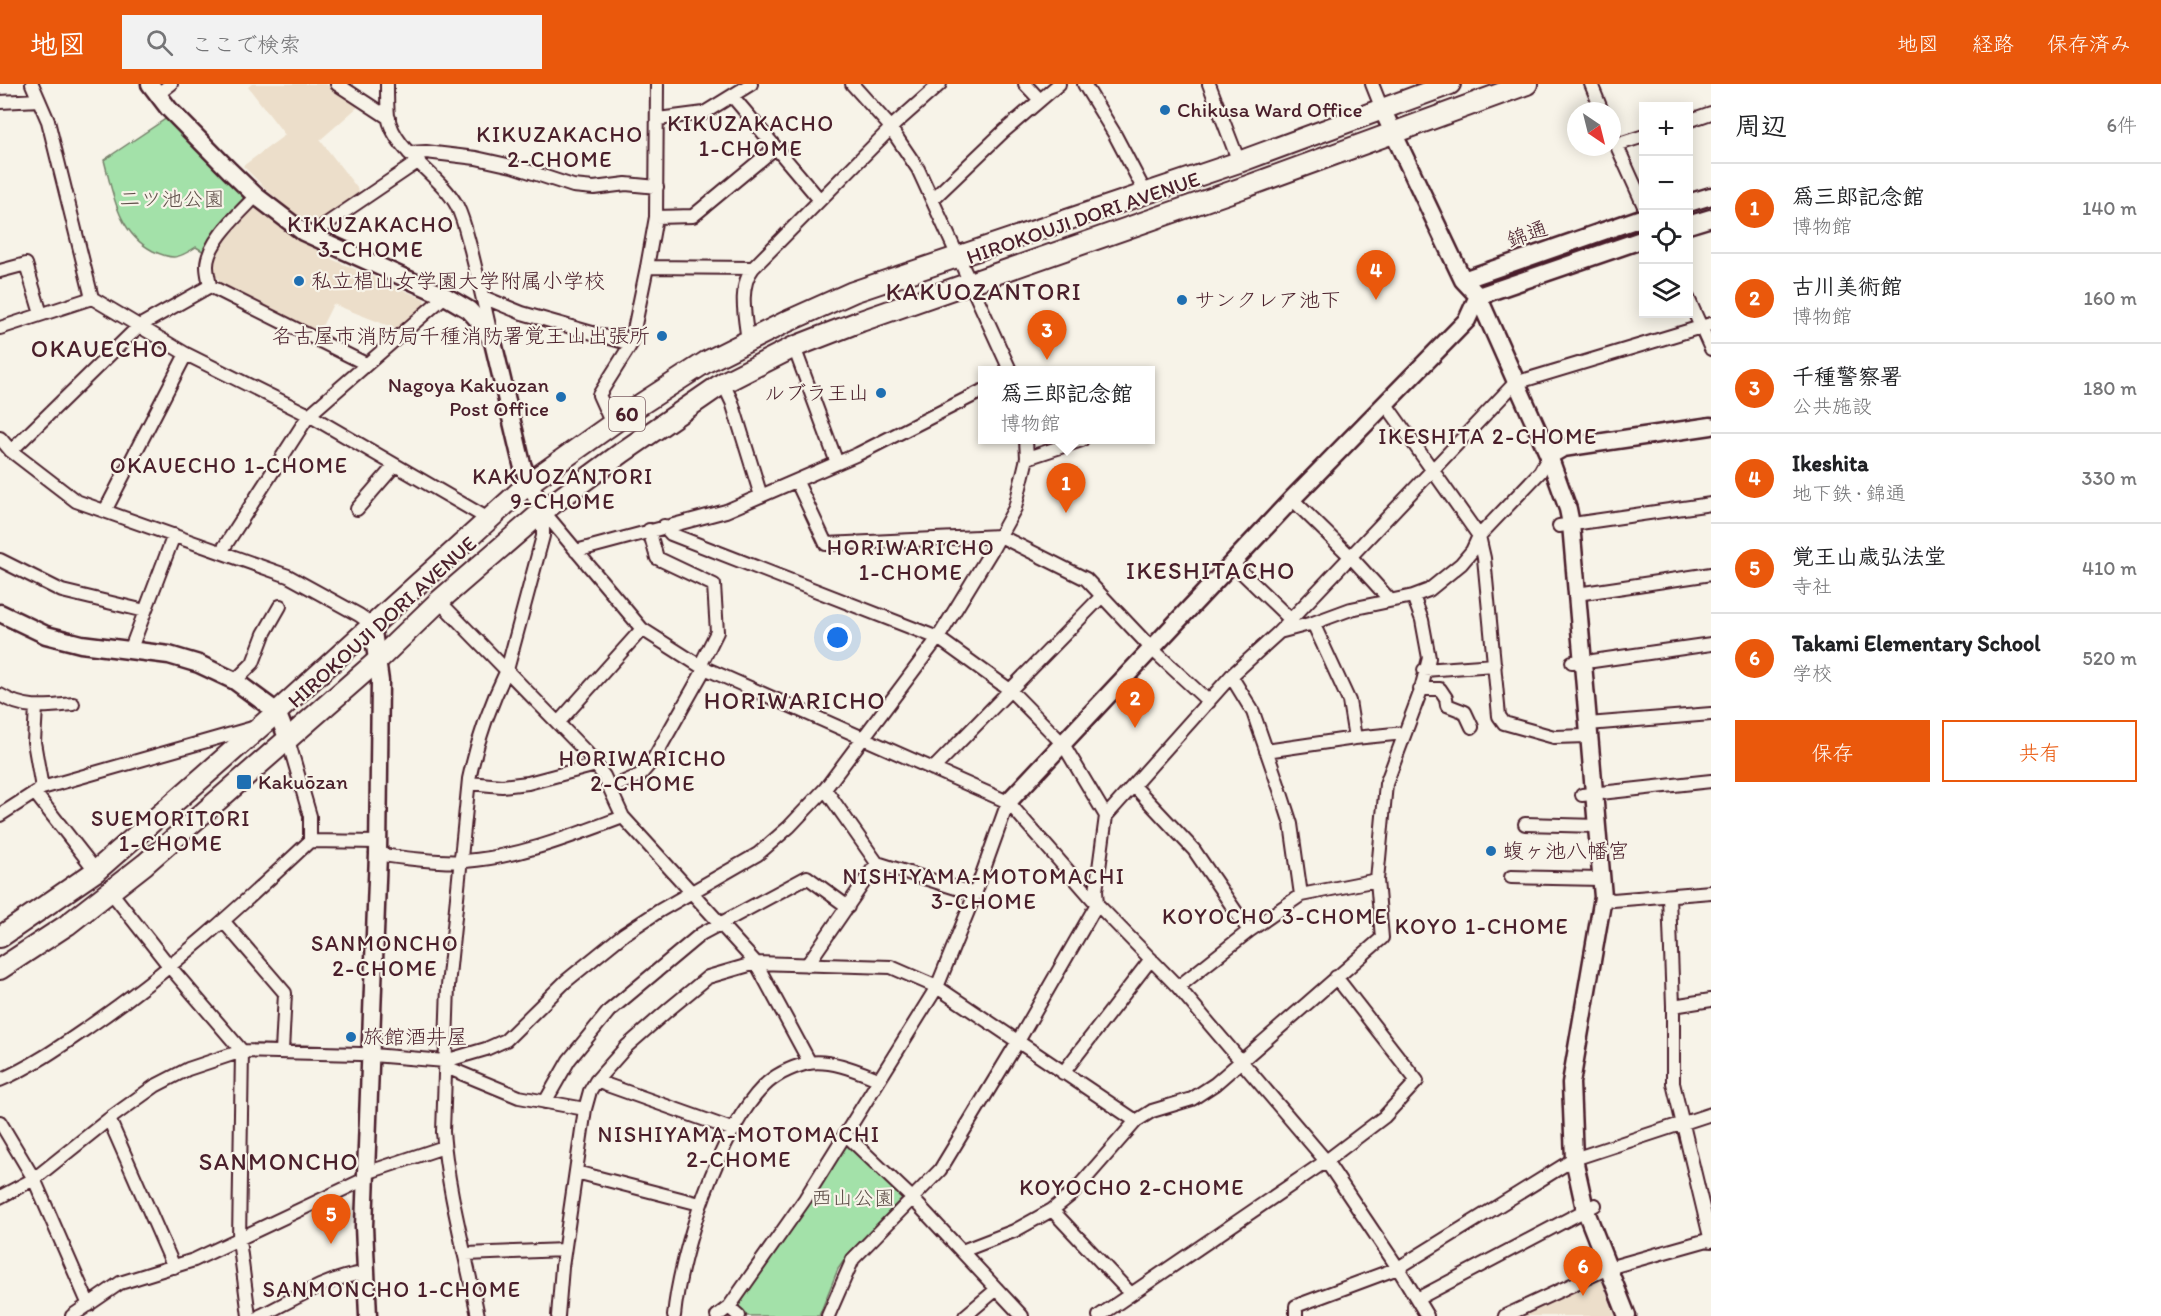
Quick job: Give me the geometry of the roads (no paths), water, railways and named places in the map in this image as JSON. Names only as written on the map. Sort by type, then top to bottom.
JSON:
[{"type":"main road","name":"HIROKOUJI DORI AVENUE","points":[[0,937],[96,871],[277,712],[529,483],[612,424],[706,362],[853,292],[1144,192],[1239,162],[1450,84]]},
{"type":"main road","name":"HIROKOUJI DORI AVENUE","points":[[0,969],[44,941],[111,892],[288,740],[377,661],[439,601],[543,511],[723,383],[794,347],[1527,84]]},
{"type":"street","points":[[32,84],[48,121],[92,298],[186,354],[309,415],[490,520]]},
{"type":"street","points":[[337,84],[388,118]]},
{"type":"street","points":[[387,84],[388,118],[396,138],[446,190],[458,208],[483,297],[522,464],[543,511],[576,551],[642,629],[703,667],[1008,802],[1097,904],[1178,987],[1326,1161],[1398,1268],[1427,1316]]},
{"type":"street","points":[[612,424],[599,394],[631,344],[647,267],[656,217],[657,84]]},
{"type":"street","points":[[658,119],[704,113],[751,84]]},
{"type":"street","points":[[852,84],[890,130],[918,169],[1008,366]]},
{"type":"street","points":[[748,341],[744,312],[746,278],[753,268],[890,130],[940,84]]},
{"type":"street","points":[[1025,84],[1040,100]]},
{"type":"street","points":[[933,199],[1002,132],[1059,84]]},
{"type":"street","points":[[1084,84],[1114,133],[1144,192]]},
{"type":"street","points":[[1209,84],[1239,162]]},
{"type":"street","points":[[1372,84],[1463,280],[1478,296],[1549,456],[1568,509],[1565,525],[1577,594],[1576,661],[1588,730],[1588,794],[1597,826],[1603,897],[1570,1083],[1574,1159],[1608,1268],[1627,1316]]},
{"type":"street","points":[[1591,84],[1598,102]]},
{"type":"street","points":[[159,87],[169,109],[256,196],[303,232],[445,296],[469,310],[480,321],[493,342]]},
{"type":"street","points":[[733,97],[820,200]]},
{"type":"street","points":[[0,102],[39,100]]},
{"type":"street","points":[[1693,120],[1711,113]]},
{"type":"street","points":[[1621,139],[1639,137]]},
{"type":"street","points":[[656,217],[693,216],[775,148]]},
{"type":"street","points":[[409,153],[426,152],[476,158],[512,166],[573,186],[594,188],[626,184],[657,187]]},
{"type":"street","points":[[1621,155],[1639,195]]},
{"type":"street","points":[[310,236],[419,161]]},
{"type":"street","points":[[210,286],[207,265],[213,247],[256,196]]},
{"type":"street","points":[[1693,202],[1711,196]]},
{"type":"street","points":[[1693,224],[1711,218]]},
{"type":"street","name":"錦通","points":[[1463,280],[1639,219]]},
{"type":"street","points":[[717,1316],[729,1307],[805,1199],[936,987],[975,894],[1008,802],[1292,499],[1467,320],[1478,296],[1639,241]]},
{"type":"street","points":[[0,271],[26,264],[41,314]]},
{"type":"street","points":[[647,267],[753,268]]},
{"type":"street","points":[[1463,280],[1467,320]]},
{"type":"street","points":[[11,451],[139,326],[210,286]]},
{"type":"street","points":[[210,286],[366,364]]},
{"type":"street","points":[[221,552],[309,415],[445,296]]},
{"type":"street","points":[[483,297],[522,313],[631,344]]},
{"type":"street","points":[[0,328],[92,298]]},
{"type":"street","points":[[1693,304],[1706,325],[1711,349]]},
{"type":"street","points":[[1467,320],[1489,321]]},
{"type":"street","points":[[828,1316],[853,1259],[940,1170],[1097,904],[1096,891],[1106,816],[1231,676],[1278,633],[1515,383],[1706,325]]},
{"type":"street","points":[[794,347],[837,463]]},
{"type":"street","points":[[105,512],[186,354]]},
{"type":"street","points":[[723,383],[732,402],[761,496]]},
{"type":"street","points":[[576,551],[726,511],[797,482],[978,393]]},
{"type":"street","points":[[1385,403],[1479,536],[1484,558],[1499,716],[1504,723],[1554,737],[1588,730],[1711,714]]},
{"type":"street","points":[[1278,633],[1351,609],[1413,596],[1429,590],[1461,564],[1472,552],[1479,536],[1540,472],[1549,456],[1563,448],[1711,426]]},
{"type":"street","points":[[0,438],[11,451],[76,501],[288,576],[372,624],[380,681],[378,848],[366,1176],[365,1273],[368,1316]]},
{"type":"street","points":[[0,1197],[34,1179],[109,1119],[155,1086],[188,1069],[242,1051],[370,1055],[445,1061],[486,1049],[506,1040],[566,981],[624,934],[659,911],[758,854],[789,827],[825,789],[938,638],[1000,536],[1015,508],[1027,458],[1026,444]]},
{"type":"street","points":[[1027,458],[1070,444]]},
{"type":"street","points":[[357,509],[395,465]]},
{"type":"street","points":[[797,482],[826,544],[1000,536],[1086,579],[1152,649],[1209,702]]},
{"type":"street","points":[[1292,499],[1350,556],[1390,600]]},
{"type":"street","points":[[1565,525],[1711,504]]},
{"type":"street","points":[[478,1316],[448,1177],[444,1147],[448,986],[463,861],[464,824],[476,748],[497,689],[507,670],[543,536],[543,511]]},
{"type":"street","points":[[664,526],[671,534],[938,638],[1010,690],[1063,744],[1106,816]]},
{"type":"street","points":[[610,788],[640,775],[653,760],[703,667],[717,632],[714,585],[657,558],[649,530]]},
{"type":"street","points":[[130,651],[174,535]]},
{"type":"street","points":[[0,560],[62,591],[145,611]]},
{"type":"street","points":[[1233,564],[1290,619]]},
{"type":"street","points":[[1577,594],[1711,574]]},
{"type":"street","points":[[963,1251],[1014,1230],[1052,1210],[1073,1193],[1136,1121],[1152,1111],[1192,1099],[1215,1084],[1382,938],[1377,880],[1386,784],[1429,658],[1426,638],[1413,596]]},
{"type":"street","points":[[933,769],[1101,597]]},
{"type":"street","points":[[439,601],[587,753],[610,788],[623,817],[756,963],[810,1063]]},
{"type":"street","points":[[235,681],[253,663],[264,634],[280,606]]},
{"type":"street","points":[[0,613],[46,636],[81,644],[169,655],[200,664],[235,681],[277,712],[288,740],[310,816],[310,840],[224,922],[123,1003],[24,1070],[0,1080]]},
{"type":"street","points":[[1312,623],[1349,701],[1355,738]]},
{"type":"street","points":[[558,723],[642,629]]},
{"type":"street","points":[[1576,661],[1593,661],[1711,644]]},
{"type":"street","points":[[1424,670],[1495,665]]},
{"type":"street","points":[[1231,676],[1253,712],[1290,824],[1301,895]]},
{"type":"street","points":[[1420,689],[1440,689],[1446,698],[1447,705],[1465,712],[1472,727]]},
{"type":"street","points":[[0,695],[12,702],[36,707],[73,704]]},
{"type":"street","points":[[36,707],[34,742],[38,790],[96,871]]},
{"type":"street","points":[[0,815],[38,790],[260,726]]},
{"type":"street","points":[[1266,751],[1404,733]]},
{"type":"street","points":[[469,783],[502,786],[528,783],[596,765]]},
{"type":"street","points":[[1588,794],[1711,781]]},
{"type":"street","points":[[1134,786],[1194,850],[1250,931]]},
{"type":"street","points":[[825,789],[877,863],[975,894]]},
{"type":"street","points":[[310,840],[463,861],[508,855],[560,840],[623,817]]},
{"type":"street","points":[[1525,824],[1597,826]]},
{"type":"street","points":[[807,965],[877,863]]},
{"type":"street","points":[[545,1102],[568,1060],[609,1011],[702,934],[807,877],[848,907]]},
{"type":"street","points":[[1511,877],[1601,879]]},
{"type":"street","points":[[1178,987],[1301,895],[1377,880]]},
{"type":"street","points":[[111,892],[170,967],[242,1051],[239,1240],[249,1316]]},
{"type":"street","points":[[1603,897],[1613,900],[1711,892]]},
{"type":"street","points":[[1505,1316],[1608,1268],[1711,1240],[1673,1083],[1669,896]]},
{"type":"street","points":[[224,922],[285,993],[282,1051]]},
{"type":"street","points":[[1063,1072],[1151,959]]},
{"type":"street","points":[[558,1316],[564,1250],[585,1109],[590,1091],[627,1046],[708,977],[756,963],[891,968],[936,987],[1136,1121]]},
{"type":"street","points":[[1099,1316],[1326,1161],[1384,1117],[1417,1081],[1335,977]]},
{"type":"street","points":[[1673,1006],[1711,1000]]},
{"type":"street","points":[[445,1061],[451,1069],[509,1093],[585,1109]]},
{"type":"street","points":[[674,1316],[700,1204],[734,1130],[745,1110],[765,1085],[784,1072],[810,1063],[846,1066],[879,1079]]},
{"type":"street","points":[[596,1081],[734,1130]]},
{"type":"street","points":[[1296,1316],[1296,1306],[1398,1268],[1574,1159],[1711,1114]]},
{"type":"street","points":[[109,1119],[174,1267]]},
{"type":"street","points":[[0,1122],[34,1179],[89,1305]]},
{"type":"street","points":[[845,1134],[912,1198],[1022,1316]]},
{"type":"street","points":[[72,1316],[120,1283],[194,1260],[366,1176],[444,1147]]},
{"type":"street","points":[[576,1172],[700,1204]]},
{"type":"street","points":[[1417,1299],[1590,1207]]},
{"type":"street","points":[[1052,1210],[1131,1294]]},
{"type":"street","points":[[466,1254],[564,1250]]},
{"type":"street","points":[[261,1316],[351,1274],[365,1273]]},
{"type":"street","points":[[965,1316],[997,1289]]},
{"type":"street","points":[[729,1307],[739,1316]]},
{"type":"place","name":"Chikusa Ward Office","points":[[1165,110]]},
{"type":"place","name":"私立椙山女学園大学附属小学校","points":[[299,281]]},
{"type":"place","name":"サンクレア池下","points":[[1182,300]]},
{"type":"place","name":"Ikeshita","points":[[1376,300]]},
{"type":"place","name":"名古屋市消防局千種消防署覚王山出張所","points":[[662,336]]},
{"type":"place","name":"千種警察署","points":[[1047,360]]},
{"type":"place","name":"ルブラ王山","points":[[881,393]]},
{"type":"place","name":"Nagoya Kakuozan Post Office","points":[[561,397]]},
{"type":"place","name":"爲三郎記念館","points":[[1066,513]]},
{"type":"place","name":"古川美術館","points":[[1135,728]]},
{"type":"place","name":"Kakuōzan","points":[[244,782]]},
{"type":"place","name":"蝮ヶ池八幡宮","points":[[1491,851]]},
{"type":"place","name":"旅館酒井屋","points":[[351,1037]]},
{"type":"place","name":"覚王山歳弘法堂","points":[[331,1244]]},
{"type":"place","name":"Takami Elementary School","points":[[1583,1296]]},
{"type":"district","name":"KIKUZAKACHO 1-CHOME","points":[[751,136]]},
{"type":"district","name":"KIKUZAKACHO 2-CHOME","points":[[560,146]]},
{"type":"district","name":"KIKUZAKACHO 3-CHOME","points":[[371,236]]},
{"type":"district","name":"KAKUOZANTORI","points":[[984,292]]},
{"type":"district","name":"OKAUECHO","points":[[100,349]]},
{"type":"district","name":"IKESHITA 2-CHOME","points":[[1488,436]]},
{"type":"district","name":"OKAUECHO 1-CHOME","points":[[229,465]]},
{"type":"district","name":"KAKUOZANTORI 9-CHOME","points":[[563,488]]},
{"type":"district","name":"HORIWARICHO 1-CHOME","points":[[911,560]]},
{"type":"district","name":"IKESHITACHO","points":[[1211,571]]},
{"type":"district","name":"HORIWARICHO","points":[[795,701]]},
{"type":"district","name":"HORIWARICHO 2-CHOME","points":[[643,770]]},
{"type":"district","name":"SUEMORITORI 1-CHOME","points":[[171,830]]},
{"type":"district","name":"NISHIYAMA-MOTOMACHI 3-CHOME","points":[[984,888]]},
{"type":"district","name":"KOYOCHO 3-CHOME","points":[[1275,916]]},
{"type":"district","name":"KOYO 1-CHOME","points":[[1482,926]]},
{"type":"district","name":"SANMONCHO 2-CHOME","points":[[385,956]]},
{"type":"district","name":"NISHIYAMA-MOTOMACHI 2-CHOME","points":[[739,1146]]},
{"type":"district","name":"SANMONCHO","points":[[279,1162]]},
{"type":"district","name":"KOYOCHO 2-CHOME","points":[[1132,1187]]},
{"type":"district","name":"SANMONCHO 1-CHOME","points":[[392,1289]]},
{"type":"park label","name":"二ツ池公園","points":[[172,199]]},
{"type":"park label","name":"西山公園","points":[[853,1198]]}]
